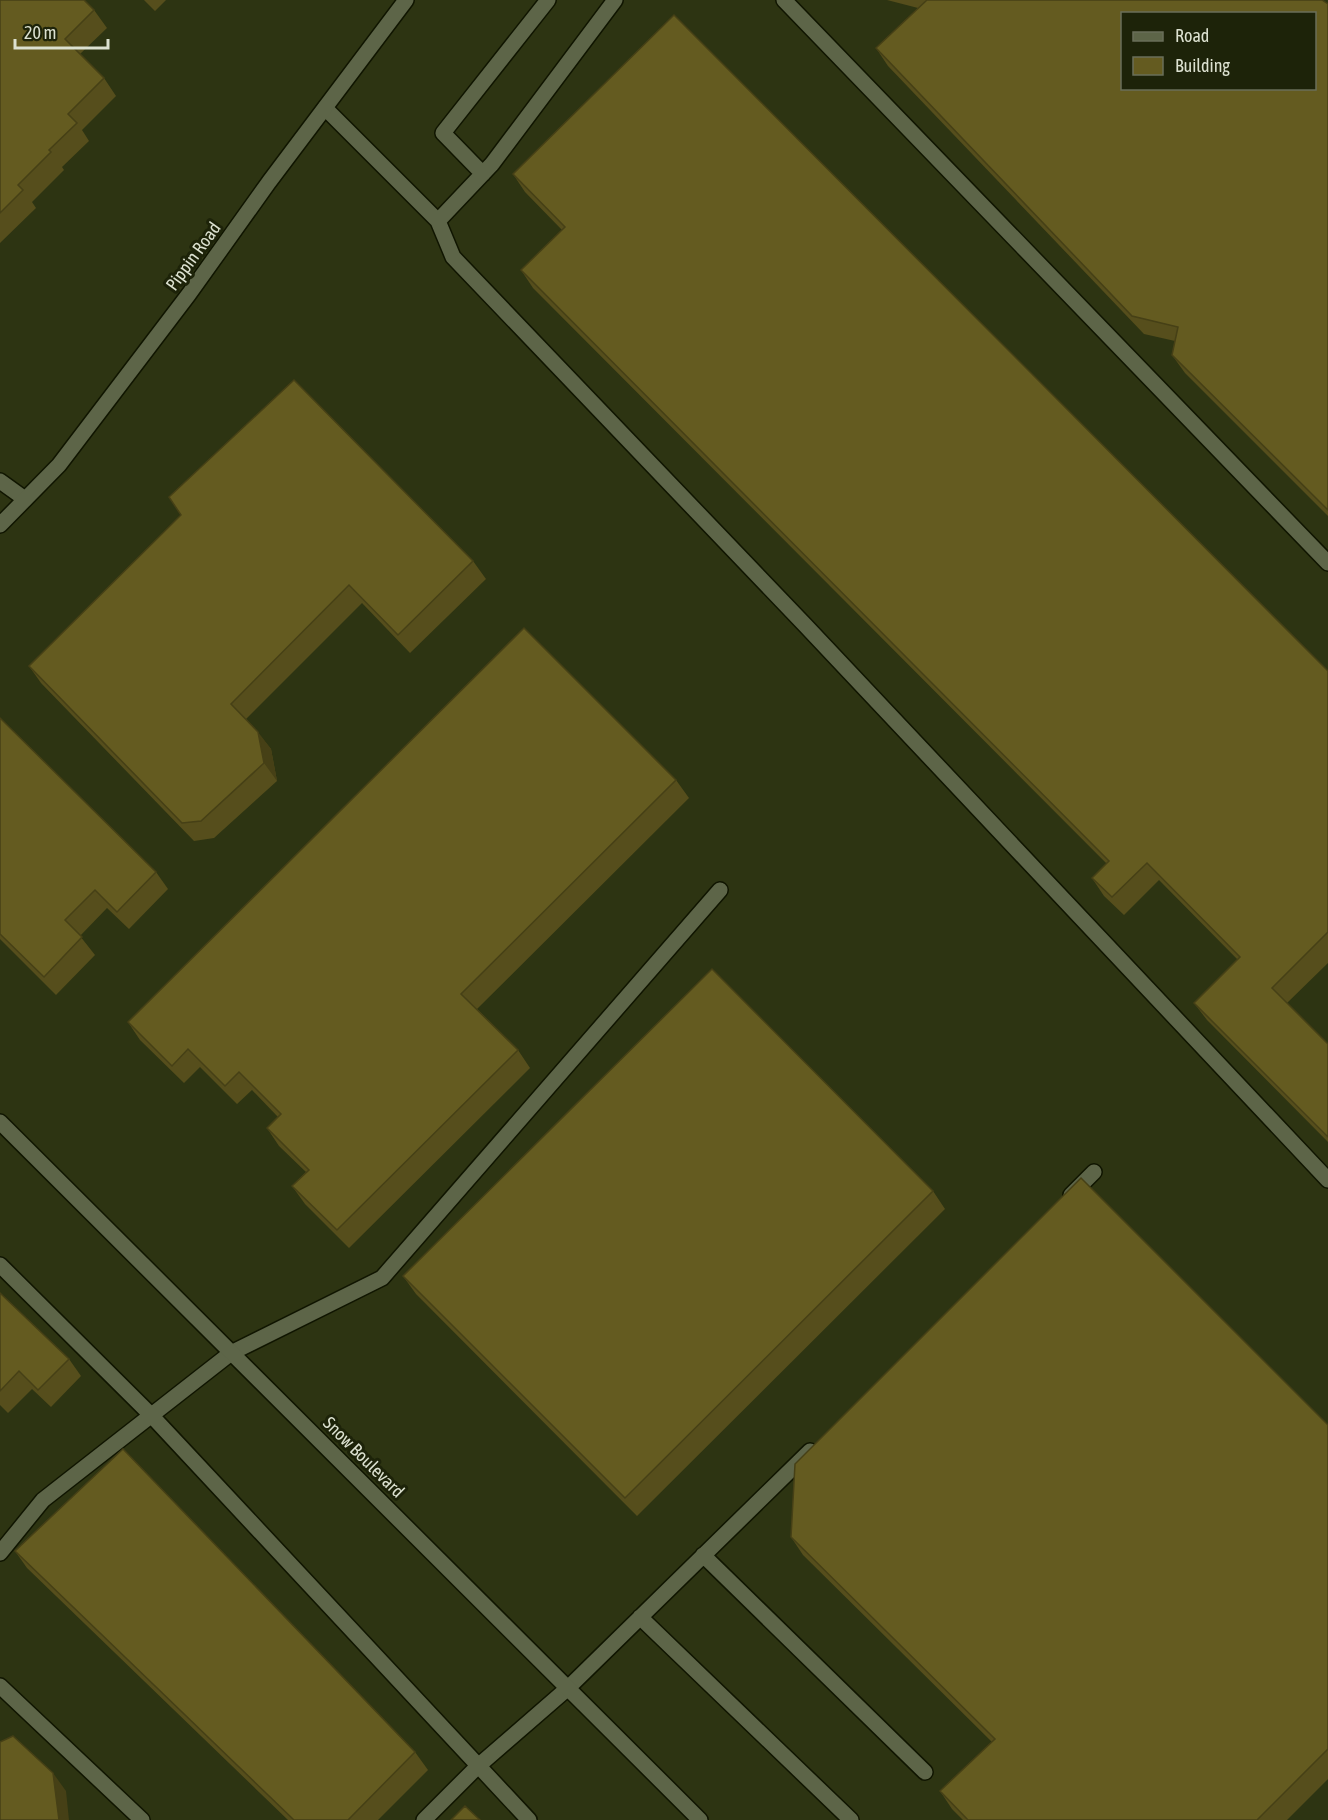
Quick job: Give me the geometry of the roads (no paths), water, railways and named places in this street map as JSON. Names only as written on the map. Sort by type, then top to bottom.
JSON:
[{"type":"street","name":"Pippin Road","points":[[0,525],[59,465],[189,294],[406,0]]},
{"type":"street","points":[[483,174],[442,133],[548,0]]},
{"type":"street","points":[[438,220],[483,174],[615,0]]},
{"type":"street","points":[[784,0],[1328,563]]},
{"type":"street","points":[[325,108],[438,220],[453,257],[805,625],[1328,1180]]},
{"type":"street","points":[[0,481],[25,499]]},
{"type":"street","points":[[0,1553],[43,1500],[231,1353],[382,1278],[720,890]]},
{"type":"street","name":"Snow Boulevard","points":[[0,1122],[700,1820]]},
{"type":"street","points":[[1060,1205],[1094,1172]]},
{"type":"street","points":[[0,1265],[151,1415],[477,1767],[529,1820]]},
{"type":"street","points":[[424,1820],[477,1767],[568,1688],[822,1439]]},
{"type":"street","points":[[703,1555],[925,1772]]},
{"type":"street","points":[[640,1617],[851,1820]]},
{"type":"street","points":[[0,1686],[142,1820]]}]
